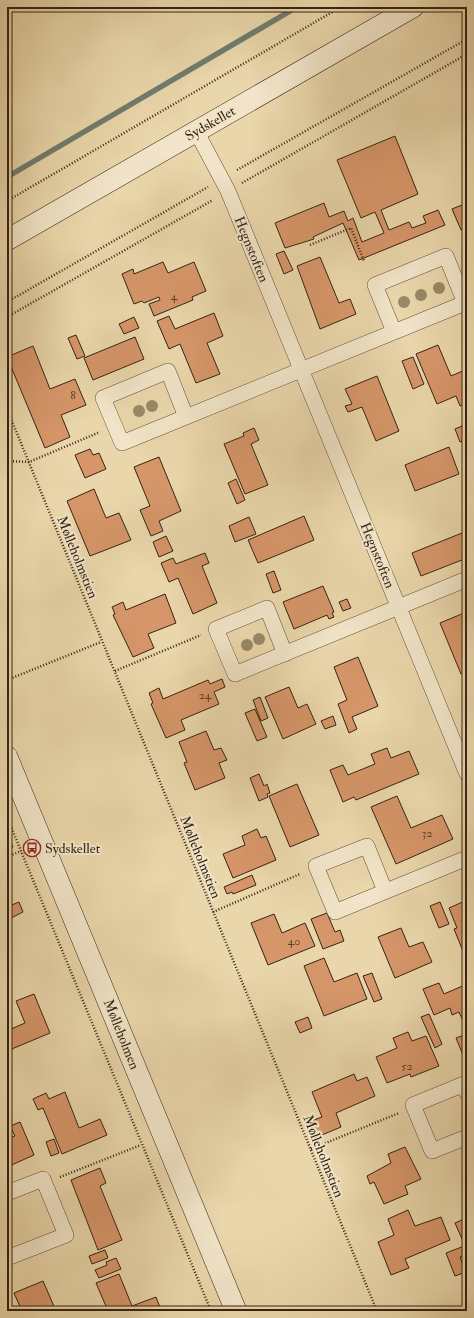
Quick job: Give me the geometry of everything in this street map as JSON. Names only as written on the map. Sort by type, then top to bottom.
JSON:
[{"type":"street","name":"Sydskellet","points":[[7,240],[196,130],[413,7]]},
{"type":"street","name":"Hegnstoften","points":[[196,130],[226,185],[400,607],[467,774]]},
{"type":"street","points":[[186,417],[168,371],[103,398],[122,443],[302,370],[465,303],[446,256],[375,286],[394,332]]},
{"type":"street","points":[[286,654],[267,608],[216,629],[235,674],[286,654],[467,580]]},
{"type":"street","name":"Mølleholmen","points":[[7,757],[236,1311]]},
{"type":"street","points":[[385,891],[367,846],[316,866],[335,912],[467,858]]},
{"type":"street","points":[[467,1093],[464,1084],[413,1105],[432,1151],[467,1137]]},
{"type":"street","points":[[7,1193],[43,1179],[66,1235],[7,1258]]},
{"type":"path","points":[[7,201],[341,7]]},
{"type":"path","points":[[310,245],[350,228],[364,261]]},
{"type":"path","name":"Mølleholmstien","points":[[7,410],[377,1311]]},
{"type":"path","points":[[7,461],[29,462],[114,426]]},
{"type":"path","points":[[114,671],[216,629]]},
{"type":"path","points":[[7,680],[102,642]]},
{"type":"path","points":[[7,730],[9,734]]},
{"type":"path","points":[[7,817],[212,1311]]},
{"type":"path","points":[[7,856],[20,851]]},
{"type":"path","points":[[213,912],[316,866]]},
{"type":"path","points":[[310,1149],[414,1107]]},
{"type":"path","points":[[45,1183],[142,1145]]},
{"type":"building","points":[[395,136],[418,194],[381,210],[389,230],[409,222],[412,228],[426,223],[423,216],[438,210],[445,225],[359,260],[343,223],[313,237],[314,239],[285,248],[275,223],[324,203],[329,217],[344,211],[348,221],[353,218],[362,242],[384,233],[375,212],[361,218],[337,160]]},
{"type":"building","points":[[467,203],[467,228],[461,230],[452,209]]},
{"type":"building","points":[[284,251],[293,270],[284,274],[276,254]]},
{"type":"building","points":[[320,257],[339,303],[350,299],[356,314],[320,329],[297,266]]},
{"type":"building","points":[[163,262],[168,273],[194,262],[206,291],[192,297],[193,300],[154,316],[149,304],[160,300],[159,297],[144,303],[142,301],[134,304],[122,274],[133,269],[134,274]]},
{"type":"building","points":[[214,313],[223,336],[207,343],[220,374],[196,383],[180,344],[169,349],[157,321],[169,316],[175,329]]},
{"type":"building","points":[[134,317],[139,328],[124,334],[119,324]]},
{"type":"building","points":[[76,335],[85,356],[77,359],[68,338]]},
{"type":"building","points":[[135,337],[144,359],[93,380],[84,358]]},
{"type":"building","points":[[438,345],[451,376],[465,370],[467,376],[467,403],[460,406],[456,396],[437,404],[416,354]]},
{"type":"building","points":[[33,346],[50,389],[75,379],[86,405],[61,415],[70,437],[45,448],[7,357]]},
{"type":"building","points":[[413,357],[424,384],[413,389],[402,361]]},
{"type":"building","points":[[377,376],[399,431],[376,441],[362,407],[348,412],[345,406],[352,404],[345,389]]},
{"type":"building","points":[[462,426],[463,428],[467,427],[467,440],[460,442],[455,429]]},
{"type":"building","points":[[254,428],[259,440],[251,444],[268,485],[245,494],[224,444],[244,436],[243,433]]},
{"type":"building","points":[[449,447],[459,474],[415,491],[405,465]]},
{"type":"building","points":[[90,449],[93,455],[99,453],[106,469],[85,478],[75,455]]},
{"type":"building","points":[[159,457],[181,511],[159,521],[163,531],[151,536],[140,510],[150,506],[134,467]]},
{"type":"building","points":[[236,479],[245,500],[237,504],[228,483]]},
{"type":"building","points":[[94,489],[106,518],[119,513],[131,540],[90,556],[67,501]]},
{"type":"building","points":[[304,516],[314,540],[258,563],[248,540]]},
{"type":"building","points":[[249,517],[256,534],[235,542],[229,526]]},
{"type":"building","points":[[467,531],[467,558],[421,576],[412,553]]},
{"type":"building","points":[[166,536],[173,551],[159,557],[153,542]]},
{"type":"building","points":[[205,553],[209,563],[202,566],[217,603],[193,614],[178,578],[169,582],[161,563],[173,558],[176,564]]},
{"type":"building","points":[[274,571],[281,590],[273,593],[266,574]]},
{"type":"building","points":[[323,586],[334,612],[332,613],[334,617],[329,619],[327,615],[294,629],[283,602]]},
{"type":"building","points":[[165,594],[176,623],[148,634],[154,648],[133,657],[113,615],[115,614],[112,607],[123,602],[126,610]]},
{"type":"building","points":[[347,599],[351,608],[343,611],[339,602]]},
{"type":"building","points":[[464,613],[467,621],[467,672],[461,674],[440,623]]},
{"type":"building","points":[[358,657],[378,706],[352,717],[357,729],[349,733],[338,704],[347,700],[334,667]]},
{"type":"building","points":[[222,679],[225,687],[214,692],[219,704],[181,720],[185,730],[166,738],[151,704],[153,703],[149,693],[159,688],[163,699],[208,680],[210,684]]},
{"type":"building","points":[[289,687],[298,708],[307,704],[316,724],[283,739],[265,697]]},
{"type":"building","points":[[260,697],[268,718],[261,721],[253,700]]},
{"type":"building","points":[[255,709],[267,737],[257,741],[245,713]]},
{"type":"building","points":[[333,716],[336,725],[325,729],[321,721]]},
{"type":"building","points":[[206,731],[214,750],[221,748],[227,760],[219,763],[225,778],[195,790],[184,763],[187,762],[179,742]]},
{"type":"building","points":[[387,748],[391,758],[409,751],[419,774],[356,800],[354,797],[343,802],[330,770],[343,765],[348,775],[375,764],[371,754]]},
{"type":"building","points":[[259,774],[264,786],[267,784],[270,793],[267,794],[268,797],[259,801],[250,778]]},
{"type":"building","points":[[297,784],[319,835],[290,847],[269,796]]},
{"type":"building","points":[[397,796],[411,828],[442,815],[453,839],[396,864],[371,807]]},
{"type":"building","points":[[257,829],[261,838],[266,836],[276,860],[233,878],[223,854],[245,845],[242,836]]},
{"type":"building","points":[[9,839],[13,847],[9,849],[7,840]]},
{"type":"building","points":[[252,875],[256,885],[233,894],[232,892],[227,894],[224,887]]},
{"type":"building","points":[[467,900],[467,955],[465,956],[454,929],[457,928],[449,908]]},
{"type":"building","points":[[19,902],[23,912],[11,918],[7,907]]},
{"type":"building","points":[[440,902],[449,924],[439,928],[430,906]]},
{"type":"building","points":[[327,913],[335,932],[340,930],[344,941],[323,949],[311,919]]},
{"type":"building","points":[[274,914],[282,933],[305,923],[315,946],[268,965],[251,923]]},
{"type":"building","points":[[401,928],[409,947],[423,942],[432,962],[395,978],[378,937]]},
{"type":"building","points":[[324,958],[334,982],[357,973],[367,999],[324,1016],[304,966]]},
{"type":"building","points":[[372,973],[382,999],[374,1002],[363,976]]},
{"type":"building","points":[[439,983],[444,994],[467,984],[467,1030],[459,1012],[452,1015],[450,1008],[434,1015],[423,989]]},
{"type":"building","points":[[34,994],[50,1033],[7,1051],[7,1020],[11,1029],[25,1023],[16,1001]]},
{"type":"building","points":[[429,1014],[442,1044],[435,1048],[421,1017]]},
{"type":"building","points":[[308,1017],[312,1028],[300,1033],[295,1022]]},
{"type":"building","points":[[408,1032],[412,1041],[426,1036],[439,1066],[411,1077],[410,1074],[387,1083],[376,1057],[397,1048],[393,1038]]},
{"type":"building","points":[[467,1034],[467,1065],[456,1038]]},
{"type":"building","points":[[354,1074],[357,1081],[367,1077],[375,1096],[336,1113],[341,1127],[317,1137],[311,1121],[322,1117],[312,1092]]},
{"type":"building","points":[[65,1092],[79,1128],[100,1119],[107,1135],[62,1154],[43,1108],[38,1110],[33,1099],[46,1093],[49,1099]]},
{"type":"building","points":[[20,1122],[34,1155],[7,1167],[7,1139],[15,1136],[10,1126]]},
{"type":"building","points":[[54,1139],[59,1153],[51,1156],[46,1142]]},
{"type":"building","points":[[405,1147],[421,1179],[405,1186],[408,1194],[384,1204],[374,1182],[370,1184],[367,1176],[391,1163],[388,1154]]},
{"type":"building","points":[[100,1168],[106,1183],[100,1186],[122,1240],[98,1250],[71,1180]]},
{"type":"building","points":[[467,1184],[467,1196],[463,1186]]},
{"type":"building","points":[[408,1210],[415,1226],[441,1217],[450,1240],[405,1259],[409,1268],[391,1275],[378,1242],[394,1235],[388,1219]]},
{"type":"building","points":[[464,1219],[467,1226],[467,1237],[462,1239],[455,1223]]},
{"type":"building","points":[[467,1245],[467,1254],[460,1257],[466,1272],[455,1276],[446,1253]]},
{"type":"building","points":[[105,1250],[108,1258],[92,1264],[89,1256]]},
{"type":"building","points":[[116,1258],[121,1269],[99,1278],[95,1270],[107,1265],[106,1262]]},
{"type":"building","points":[[119,1274],[132,1306],[156,1297],[161,1310],[108,1311],[96,1283]]},
{"type":"building","points":[[43,1281],[56,1311],[22,1311],[14,1293]]},
{"type":"waterway","points":[[7,177],[297,7]]},
{"type":"place","name":"Sydskellet","points":[[32,848]]}]
